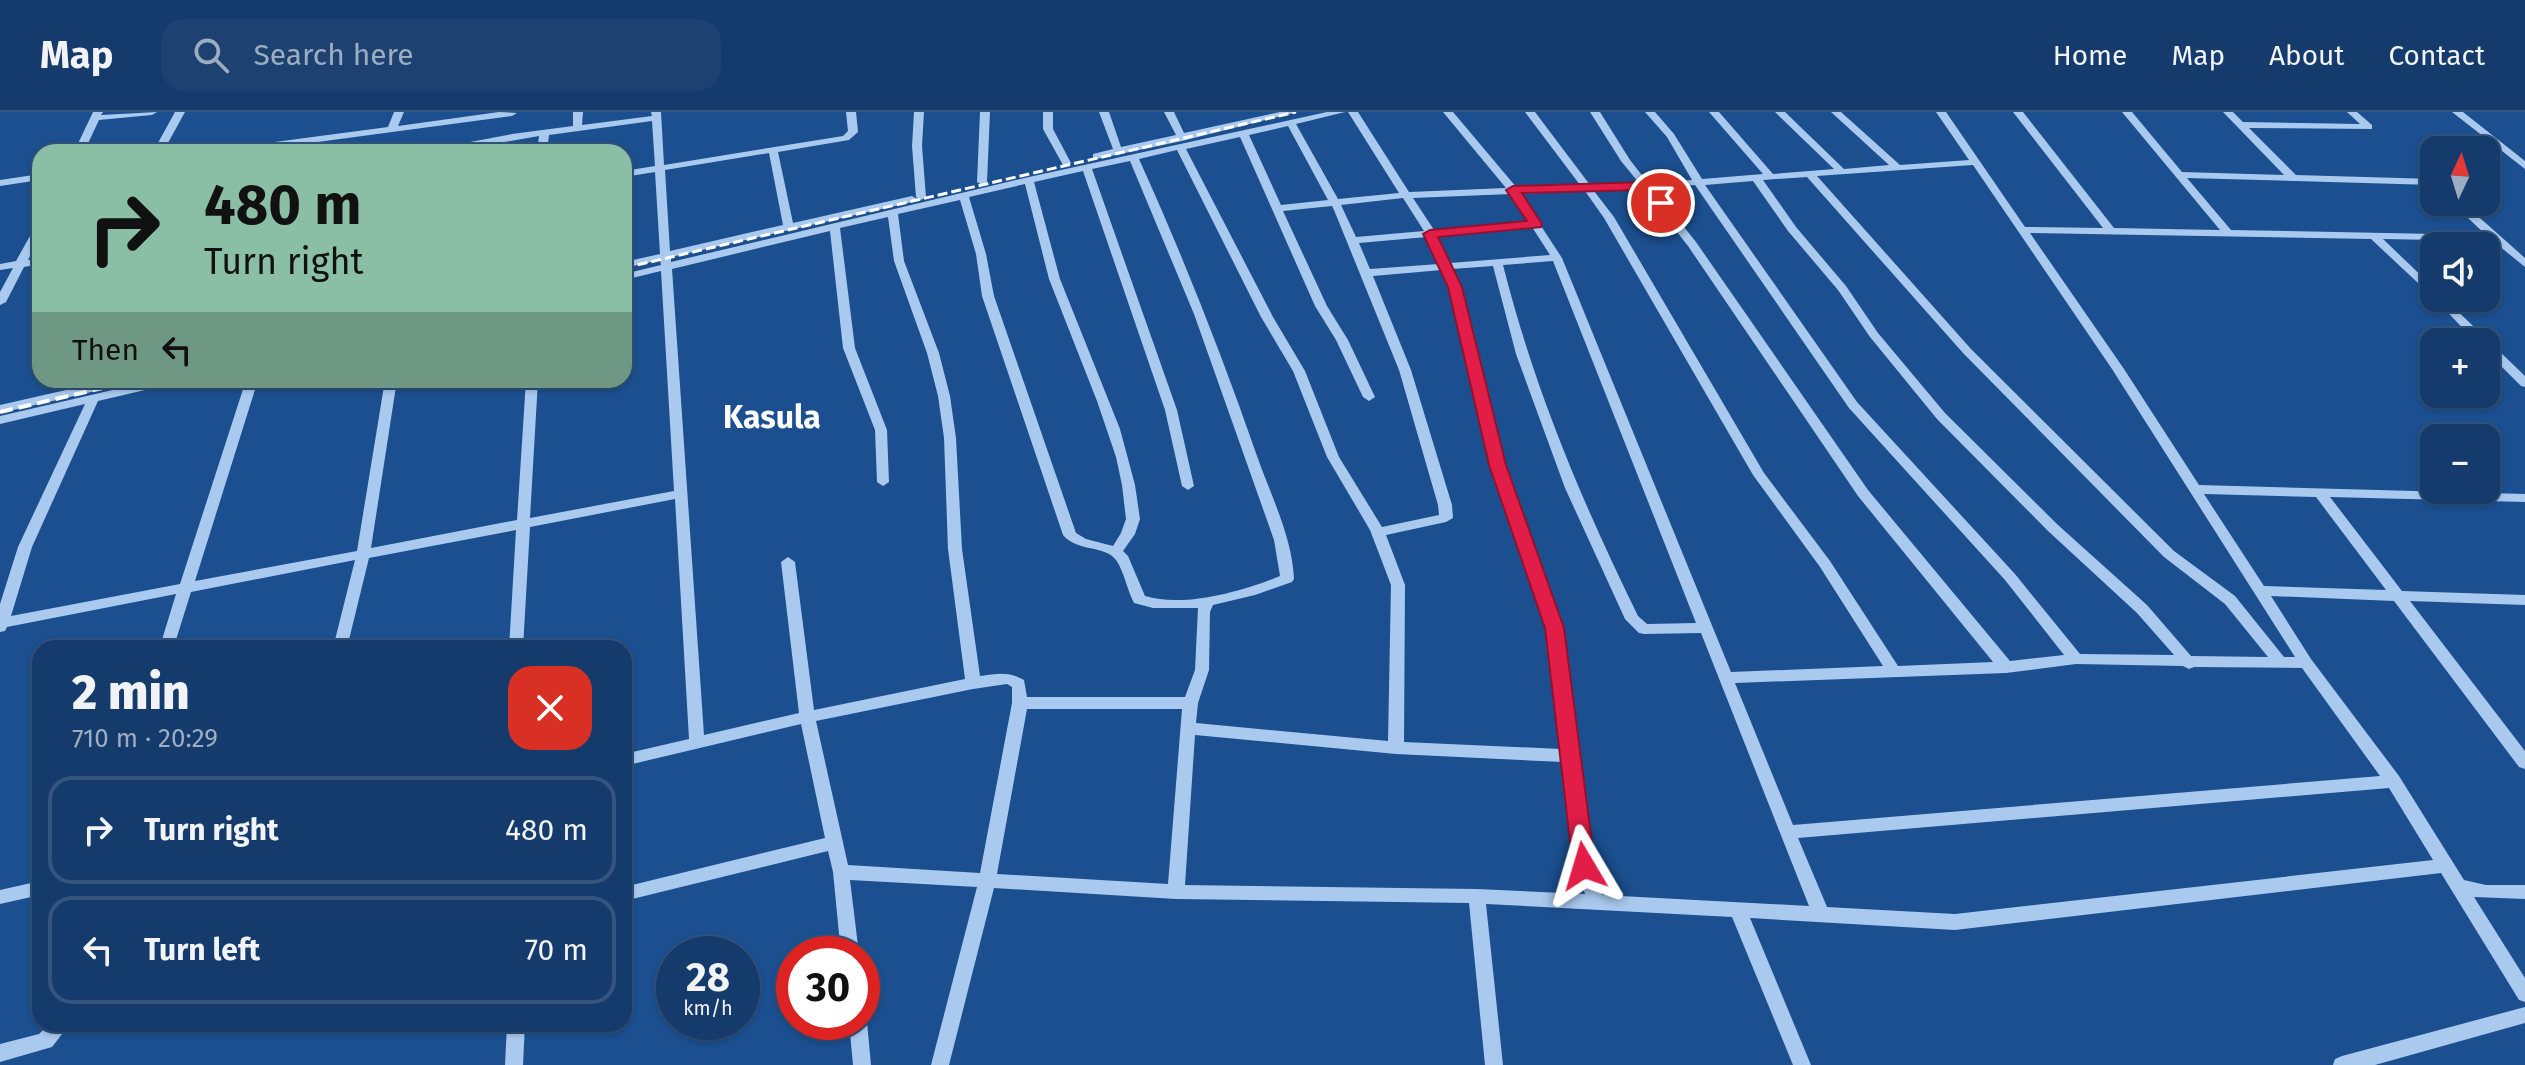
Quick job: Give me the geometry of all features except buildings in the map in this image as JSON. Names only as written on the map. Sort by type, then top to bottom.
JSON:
[{"type":"street","points":[[83,144],[97,115],[152,112]]},
{"type":"street","points":[[162,144],[180,112]]},
{"type":"street","points":[[391,130],[399,112]]},
{"type":"street","points":[[283,144],[512,112],[512,137]]},
{"type":"street","points":[[577,130],[578,112]]},
{"type":"street","points":[[632,173],[846,138],[853,132],[851,112]]},
{"type":"street","points":[[919,112],[917,146],[921,197]]},
{"type":"street","points":[[982,182],[985,112]]},
{"type":"street","points":[[1048,112],[1048,129],[1066,163]]},
{"type":"street","points":[[1104,112],[1118,151]]},
{"type":"street","points":[[1169,112],[1181,143],[1267,317],[1299,371],[1333,457],[1378,532],[1398,585],[1396,748]]},
{"type":"street","points":[[632,264],[666,261],[893,214],[1134,158],[1245,123],[1340,112]]},
{"type":"street","points":[[1353,112],[1430,234],[1455,287],[1477,385],[1487,410],[1497,465],[1554,628],[1584,866],[1596,903]]},
{"type":"street","points":[[1448,112],[1513,190],[1557,258],[1821,915]]},
{"type":"street","points":[[1530,112],[1589,188],[1759,475],[1825,564],[1894,672]]},
{"type":"street","points":[[1595,112],[1645,186],[1692,244],[1863,493],[2006,667]]},
{"type":"street","points":[[1650,112],[1671,136],[1698,182],[1853,405],[2010,577],[2076,659]]},
{"type":"street","points":[[1714,112],[1771,177]]},
{"type":"street","points":[[1780,112],[1841,171]]},
{"type":"street","points":[[1836,112],[1897,167]]},
{"type":"street","points":[[1941,112],[2118,369],[2306,663],[2393,781],[2525,994]]},
{"type":"street","points":[[2018,112],[2111,232]]},
{"type":"street","points":[[2127,112],[2227,232]]},
{"type":"street","points":[[2228,112],[2293,178]]},
{"type":"street","points":[[2241,125],[2369,127],[2352,112]]},
{"type":"street","points":[[2457,112],[2525,166]]},
{"type":"street","points":[[475,144],[656,115],[697,743]]},
{"type":"street","points":[[1292,118],[1334,201],[1405,370],[1445,505],[1446,518],[1435,523],[1378,532]]},
{"type":"street","points":[[1245,123],[1321,306],[1342,340],[1369,397]]},
{"type":"street","points":[[543,144],[544,134]]},
{"type":"street","points":[[632,274],[666,261],[789,227],[1118,151],[1181,143]]},
{"type":"street","points":[[773,151],[789,227]]},
{"type":"street","points":[[964,196],[981,254],[988,296],[1064,524],[1074,540],[1116,551],[1132,577],[1139,599],[1152,606],[1207,601],[1271,587],[1287,579],[1288,567],[1222,373],[1176,253],[1134,158]]},
{"type":"street","points":[[1278,208],[1407,195],[1645,186],[1975,162]]},
{"type":"street","points":[[1087,168],[1171,410],[1188,486]]},
{"type":"street","points":[[1809,174],[1967,351],[2169,554],[2230,600],[2280,662]]},
{"type":"street","points":[[2182,175],[2420,182]]},
{"type":"street","points":[[0,183],[32,178]]},
{"type":"street","points":[[1756,178],[1874,335],[1941,416],[2053,528],[2142,609],[2189,663]]},
{"type":"street","points":[[1029,180],[1058,291],[1109,417],[1125,476],[1133,514],[1132,528],[1116,551]]},
{"type":"street","points":[[893,214],[899,261],[933,353],[944,396],[950,438],[955,549],[973,683]]},
{"type":"street","points":[[2471,216],[2488,232]]},
{"type":"street","points":[[1350,241],[1536,224]]},
{"type":"street","points":[[835,227],[849,348],[881,430],[883,482]]},
{"type":"street","points":[[2021,230],[2420,237]]},
{"type":"street","points":[[2374,236],[2420,281]]},
{"type":"street","points":[[0,302],[32,241]]},
{"type":"street","points":[[2500,242],[2525,264]]},
{"type":"street","points":[[1364,273],[1557,258]]},
{"type":"street","points":[[0,267],[32,262]]},
{"type":"street","points":[[1497,262],[1514,336],[1547,429],[1632,619],[1644,629],[1707,628]]},
{"type":"street","points":[[2452,312],[2468,328]]},
{"type":"street","points":[[2500,359],[2525,383]]},
{"type":"street","points":[[0,409],[85,388]]},
{"type":"street","points":[[0,420],[138,388]]},
{"type":"street","points":[[169,640],[250,388]]},
{"type":"street","points":[[342,640],[363,556],[390,388]]},
{"type":"street","points":[[516,640],[531,388]]},
{"type":"street","points":[[93,399],[25,547],[1,624],[680,494]]},
{"type":"street","points":[[2194,489],[2525,498]]},
{"type":"street","points":[[2319,492],[2525,763]]},
{"type":"street","points":[[788,562],[807,717],[841,872],[848,936]]},
{"type":"street","points":[[2261,591],[2525,600]]},
{"type":"street","points":[[1176,892],[1190,703],[1202,670],[1203,612],[1207,601]]},
{"type":"street","points":[[1726,678],[2006,667],[2076,659],[2306,663]]},
{"type":"street","points":[[632,758],[807,717],[973,683],[1009,678],[1019,684],[1020,703],[987,883],[940,1065]]},
{"type":"street","points":[[1020,703],[1190,703]]},
{"type":"street","points":[[1188,728],[1396,748],[1570,756]]},
{"type":"street","points":[[1789,832],[2393,781]]},
{"type":"street","points":[[632,892],[833,843]]},
{"type":"street","points":[[841,872],[1176,892],[1477,896],[1955,922],[2443,866]]},
{"type":"street","points":[[2460,887],[2486,892],[2525,892]]},
{"type":"street","points":[[0,897],[32,890]]},
{"type":"street","points":[[1477,896],[1494,1065]]},
{"type":"street","points":[[1737,909],[1802,1065]]},
{"type":"street","points":[[2342,1065],[2525,1015]]},
{"type":"street","points":[[0,1053],[45,1041],[53,1032]]},
{"type":"street","points":[[514,1065],[516,1032]]},
{"type":"street","points":[[860,1040],[862,1065]]},
{"type":"railway","points":[[632,266],[1296,112]]},
{"type":"railway","points":[[0,412],[103,388]]},
{"type":"district","name":"Kasula","points":[[772,417]]},
{"type":"route","points":[[1584,866],[1554,628],[1537,571],[1497,465],[1487,410],[1467,347],[1455,287],[1430,234],[1536,224],[1513,190],[1645,186],[1661,203]]}]
